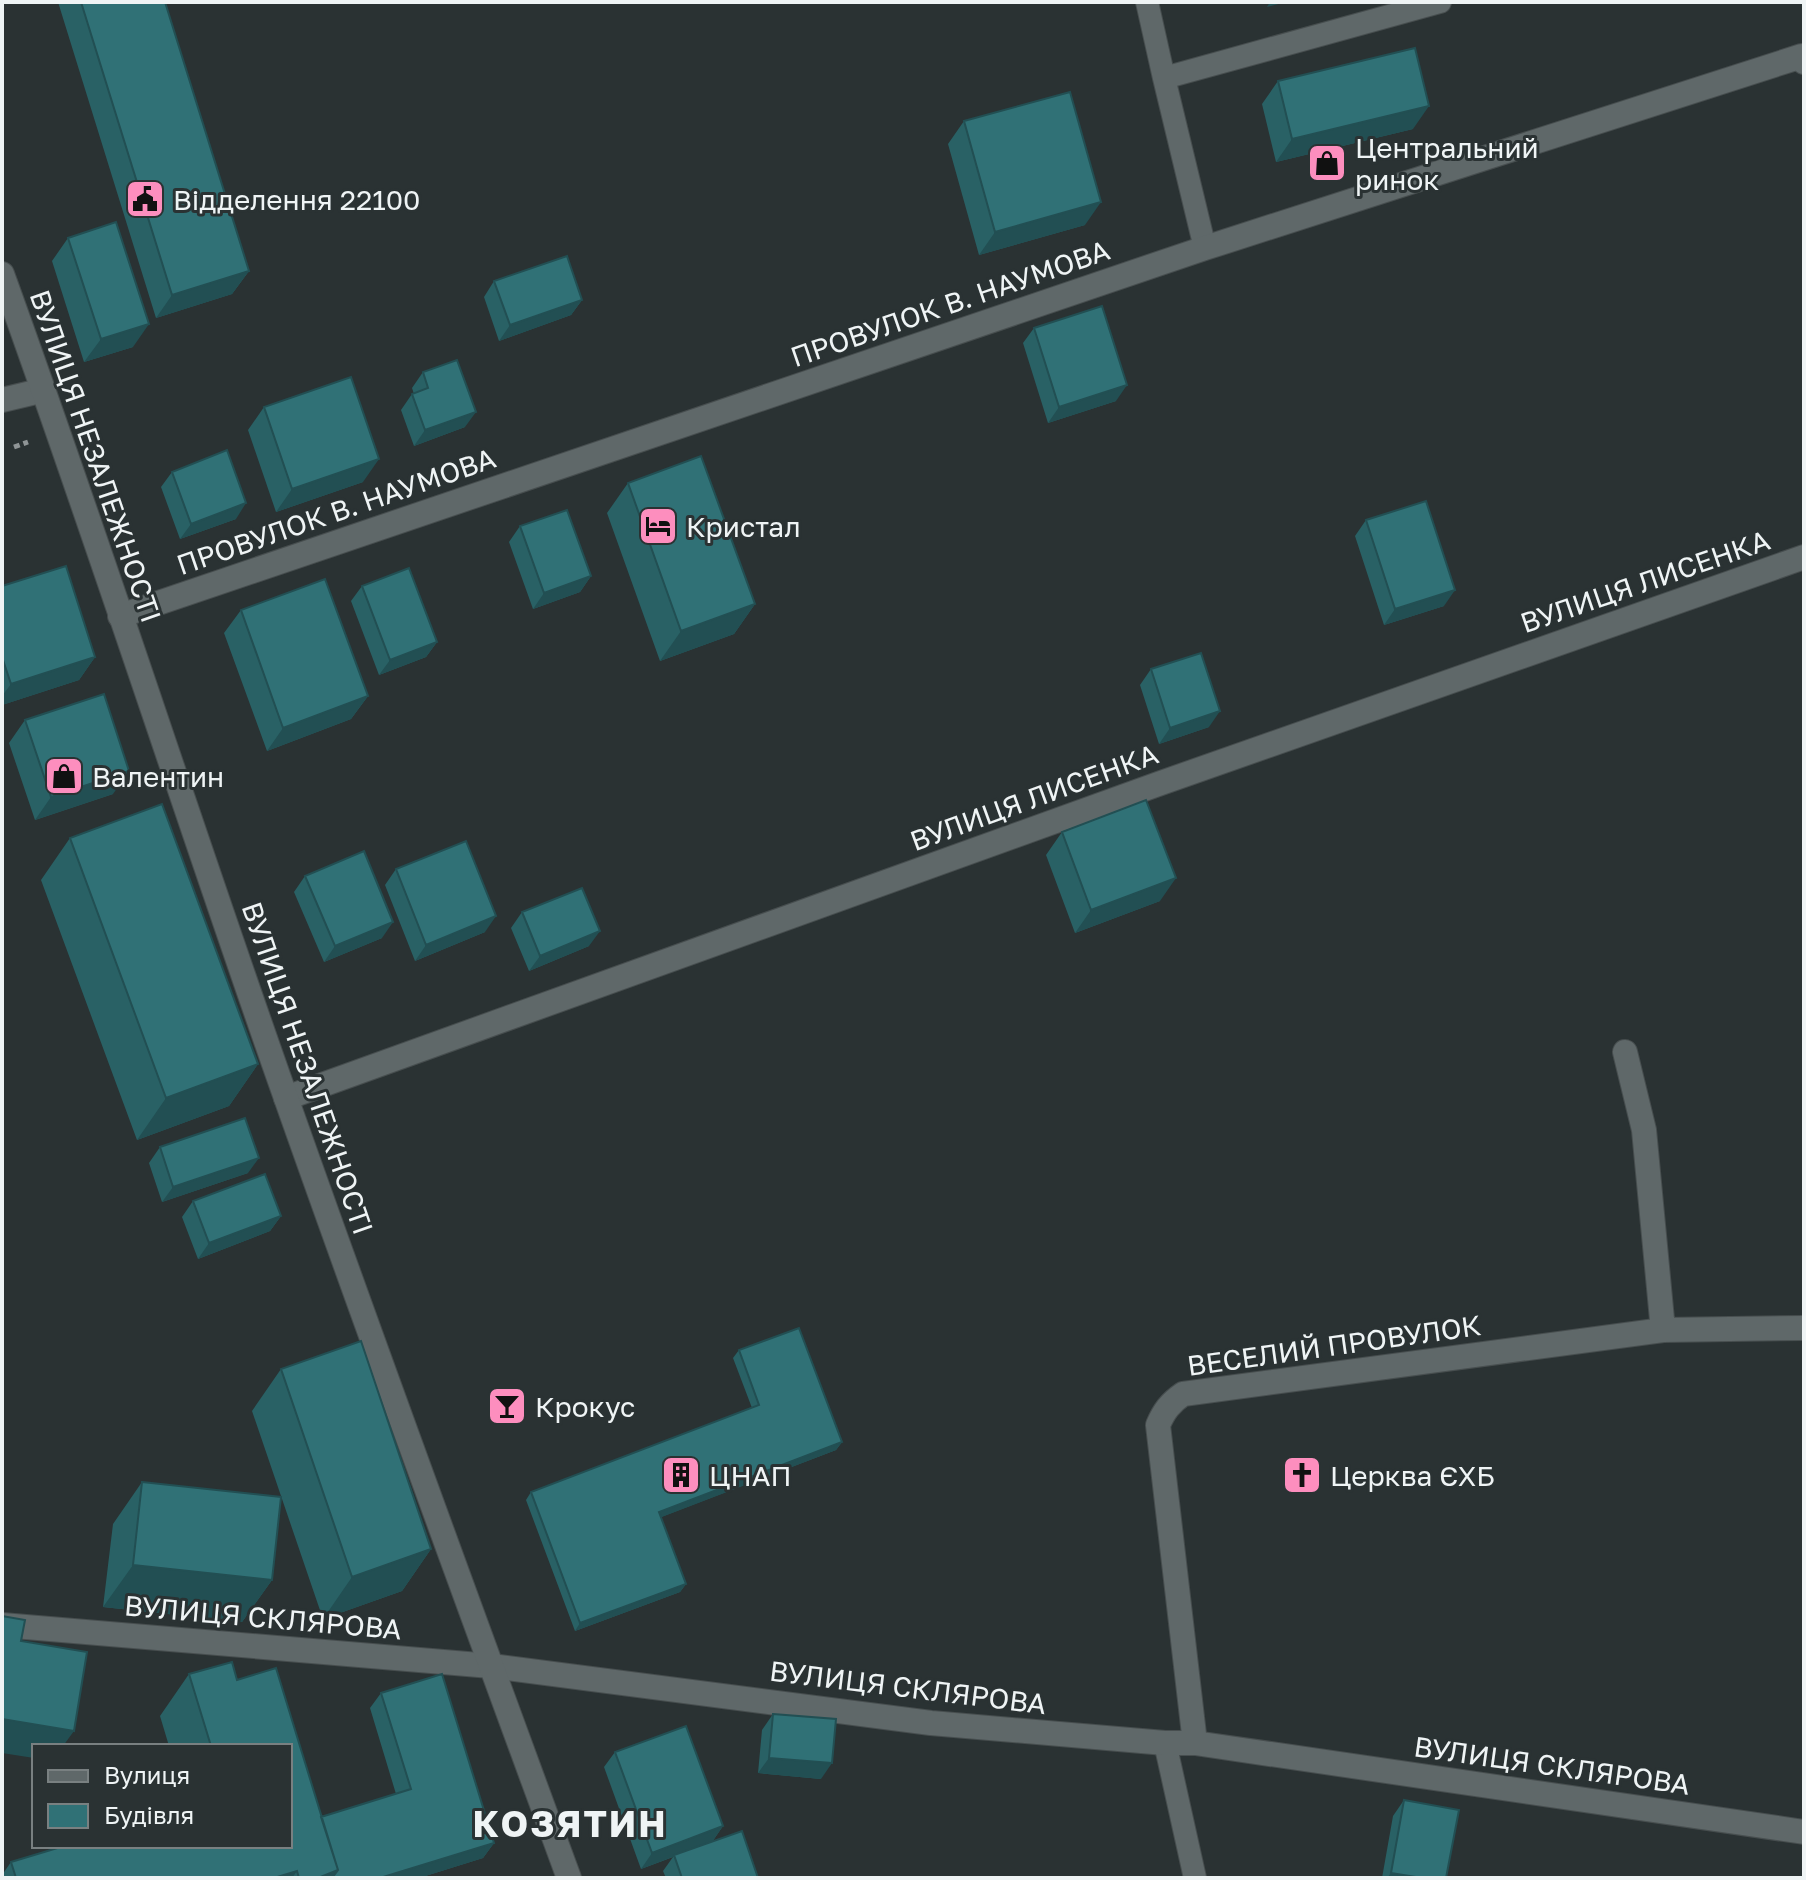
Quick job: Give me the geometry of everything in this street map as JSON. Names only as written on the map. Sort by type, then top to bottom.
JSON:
[{"type":"street","name":"ПРОВУЛОК В. НАУМОВА","points":[[120,616],[1205,248],[1803,59]]},
{"type":"street","name":"ВУЛИЦЯ НЕЗАЛЕЖНОСТІ","points":[[2,274],[286,1098],[569,1878]]},
{"type":"street","points":[[2,400],[44,390]]},
{"type":"street","name":"ВУЛИЦЯ ЛИСЕНКА","points":[[286,1098],[1804,557]]},
{"type":"street","points":[[1625,1052],[1644,1130],[1663,1330]]},
{"type":"street","name":"ВЕСЕЛИЙ ПРОВУЛОК","points":[[1195,1743],[1158,1425],[1172,1402],[1183,1394],[1663,1330],[1804,1328]]},
{"type":"street","name":"ВУЛИЦЯ СКЛЯРОВА","points":[[2,1625],[491,1666],[931,1723],[1195,1743],[1804,1832]]},
{"type":"lane","points":[[1147,2],[1205,248]]},
{"type":"lane","points":[[1164,78],[1440,2]]},
{"type":"lane","points":[[1165,1743],[1195,1878]]},
{"type":"building","points":[[81,2],[165,2],[249,271],[172,295]]},
{"type":"building","points":[[1415,48],[1429,106],[1292,139],[1278,81]]},
{"type":"building","points":[[1070,92],[1101,202],[995,232],[964,121]]},
{"type":"building","points":[[116,222],[149,324],[101,339],[68,238]]},
{"type":"building","points":[[567,256],[582,300],[510,325],[494,281]]},
{"type":"building","points":[[1102,306],[1127,385],[1059,407],[1034,328]]},
{"type":"building","points":[[457,360],[476,412],[425,430],[412,394],[428,388],[423,372]]},
{"type":"building","points":[[351,377],[379,459],[292,489],[264,407]]},
{"type":"building","points":[[227,450],[246,503],[191,524],[172,472]]},
{"type":"building","points":[[701,456],[755,604],[681,631],[628,483]]},
{"type":"building","points":[[1426,501],[1455,590],[1395,609],[1366,520]]},
{"type":"building","points":[[567,510],[591,576],[544,593],[520,526]]},
{"type":"building","points":[[66,566],[95,657],[11,684],[2,657],[2,586]]},
{"type":"building","points":[[409,568],[437,642],[390,660],[362,586]]},
{"type":"building","points":[[325,579],[368,696],[283,728],[241,610]]},
{"type":"building","points":[[1201,653],[1220,711],[1170,728],[1151,669]]},
{"type":"building","points":[[104,694],[129,771],[51,797],[25,720]]},
{"type":"building","points":[[1146,800],[1176,878],[1091,910],[1062,832]]},
{"type":"building","points":[[162,804],[258,1064],[166,1098],[70,838]]},
{"type":"building","points":[[466,841],[496,916],[426,945],[396,869]]},
{"type":"building","points":[[364,851],[393,922],[335,946],[305,876]]},
{"type":"building","points":[[582,888],[600,931],[540,956],[522,912]]},
{"type":"building","points":[[245,1118],[259,1158],[173,1187],[160,1147]]},
{"type":"building","points":[[265,1174],[281,1216],[209,1243],[193,1201]]},
{"type":"building","name":"ЦНАП","points":[[799,1328],[842,1442],[659,1512],[686,1584],[580,1623],[531,1492],[759,1405],[739,1350]]},
{"type":"building","points":[[361,1341],[431,1549],[352,1577],[281,1369]]},
{"type":"building","points":[[142,1482],[281,1497],[272,1580],[133,1565]]},
{"type":"building","points":[[2,1616],[25,1620],[21,1641],[87,1652],[74,1731],[2,1719]]},
{"type":"building","points":[[232,1662],[237,1680],[276,1668],[338,1870],[318,1878],[299,1878],[297,1871],[274,1878],[16,1878],[11,1862],[57,1848],[292,1848],[292,1744],[210,1744],[189,1674]]},
{"type":"building","points":[[442,1674],[494,1843],[380,1878],[332,1878],[338,1870],[321,1817],[411,1789],[381,1693]]},
{"type":"building","points":[[773,1714],[836,1719],[832,1763],[769,1758]]},
{"type":"building","points":[[686,1726],[723,1826],[652,1853],[615,1752]]},
{"type":"building","points":[[1404,1800],[1459,1810],[1446,1878],[1391,1873]]},
{"type":"building","points":[[742,1831],[758,1878],[682,1878],[674,1855]]},
{"type":"place","name":"Центральний ринок","points":[[1327,163]]},
{"type":"place","name":"Відделення 22100","points":[[145,199]]},
{"type":"place","name":"Кристал","points":[[658,526]]},
{"type":"place","name":"Валентин","points":[[64,776]]},
{"type":"place","name":"Крокус","points":[[507,1406]]},
{"type":"place","name":"ЦНАП","points":[[681,1475]]},
{"type":"place","name":"Церква ЄХБ","points":[[1302,1475]]},
{"type":"district","name":"КОЗЯТИН","points":[[570,1823]]}]
